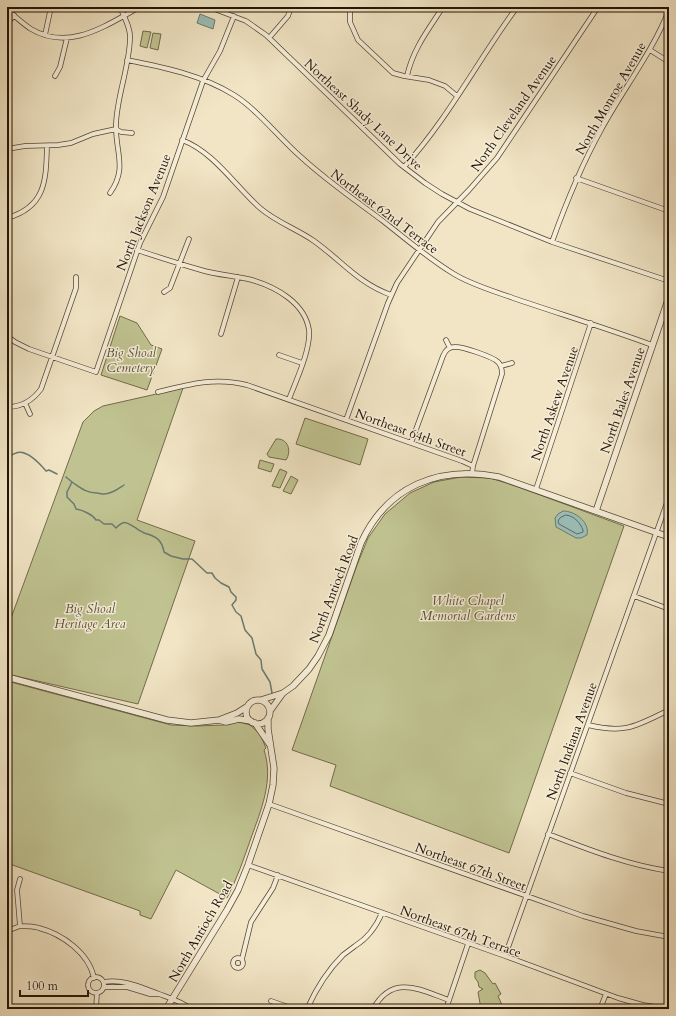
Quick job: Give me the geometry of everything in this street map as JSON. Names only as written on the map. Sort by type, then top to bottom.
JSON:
[{"type":"street","points":[[45,35],[51,7]]},
{"type":"street","points":[[110,193],[118,180],[120,167],[116,129],[117,115],[130,38],[126,21],[120,7]]},
{"type":"street","points":[[7,10],[30,28],[45,35],[67,38],[88,34],[140,7]]},
{"type":"street","name":"Northeast Shady Lane Drive","points":[[209,7],[234,16],[256,28],[269,38],[404,167],[424,183],[456,202],[552,242],[669,281]]},
{"type":"street","points":[[269,38],[288,16],[291,7]]},
{"type":"street","points":[[350,7],[350,22],[358,40],[393,73],[435,82],[445,86],[458,96]]},
{"type":"street","points":[[407,76],[410,62],[415,50],[443,7]]},
{"type":"street","points":[[404,167],[423,146],[517,7]]},
{"type":"street","name":"North Cleveland Avenue","points":[[346,420],[391,295],[398,283],[438,222],[497,158],[598,7]]},
{"type":"street","name":"North Monroe Avenue","points":[[552,242],[576,178],[600,130],[650,50],[669,10]]},
{"type":"street","points":[[7,24],[14,15]]},
{"type":"street","name":"North Jackson Avenue","points":[[53,357],[96,372],[137,250],[163,197],[203,81],[220,51],[234,16]]},
{"type":"street","points":[[55,76],[60,67],[67,38]]},
{"type":"street","points":[[650,50],[669,62]]},
{"type":"street","name":"Northeast 62nd Terrace","points":[[127,60],[165,68],[203,81],[223,89],[242,100],[316,170],[455,275],[484,288],[556,313],[591,323],[652,345]]},
{"type":"street","points":[[7,149],[25,146],[47,146],[71,143],[93,134],[116,129],[121,132],[132,133]]},
{"type":"street","points":[[182,140],[191,143],[201,150],[260,207],[272,216],[315,242],[362,281],[391,295]]},
{"type":"street","points":[[7,218],[23,212],[33,204],[39,196],[44,184],[47,146]]},
{"type":"street","points":[[576,178],[669,210]]},
{"type":"street","points":[[164,292],[170,288],[189,239]]},
{"type":"street","points":[[137,250],[203,270],[253,280],[283,294],[300,308],[306,318],[309,330],[308,343],[289,399]]},
{"type":"street","points":[[7,407],[25,403],[36,395],[41,389],[76,288],[76,277]]},
{"type":"street","points":[[221,334],[238,277]]},
{"type":"street","name":"North Bales Avenue","points":[[596,511],[669,297]]},
{"type":"street","name":"North Askew Avenue","points":[[536,489],[591,323]]},
{"type":"street","points":[[7,336],[22,346],[53,357]]},
{"type":"street","points":[[446,340],[450,348]]},
{"type":"street","points":[[411,443],[446,350],[460,347],[492,358],[501,366],[502,374],[473,466]]},
{"type":"street","points":[[279,355],[302,363]]},
{"type":"street","points":[[501,366],[512,364]]},
{"type":"street","name":"Northeast 64th Street","points":[[158,392],[212,380],[229,381],[247,385],[473,466],[472,474],[499,477],[669,537]]},
{"type":"street","points":[[25,403],[30,414]]},
{"type":"street","name":"North Antioch Road","points":[[261,700],[283,693],[293,686],[314,662],[322,649],[332,626],[361,544],[376,518],[392,502],[412,487],[445,475],[472,474]]},
{"type":"street","name":"North Indiana Avenue","points":[[505,956],[669,497]]},
{"type":"street","points":[[634,596],[669,609]]},
{"type":"street","points":[[7,677],[167,720],[191,723],[219,720],[237,713],[254,701],[261,700],[268,704],[270,711],[268,718],[262,723],[239,719],[226,722],[219,720]]},
{"type":"street","name":"North Antioch Road","points":[[270,711],[283,693]]},
{"type":"street","points":[[248,706],[247,714],[253,722]]},
{"type":"street","points":[[588,724],[613,729],[633,727],[669,710]]},
{"type":"street","name":"North Antioch Road","points":[[166,1009],[227,910],[238,890],[248,864],[269,804],[273,785],[274,768],[270,745],[268,718]]},
{"type":"street","name":"North Antioch Road","points":[[253,722],[270,745]]},
{"type":"street","points":[[570,773],[632,795],[669,804]]},
{"type":"street","name":"Northeast 67th Street","points":[[269,804],[601,921],[636,931],[669,937]]},
{"type":"street","points":[[548,834],[607,856],[642,866],[669,871]]},
{"type":"street","name":"Northeast 67th Terrace","points":[[248,864],[505,956],[606,994],[643,1005],[669,1009]]},
{"type":"street","points":[[242,959],[251,922],[273,888],[278,876]]},
{"type":"street","points":[[20,879],[17,890],[20,926]]},
{"type":"street","points":[[307,1009],[318,987],[332,967],[371,932],[378,924],[382,913]]},
{"type":"street","points":[[7,931],[20,926],[37,927],[51,932],[77,950],[90,965],[94,978]]},
{"type":"street","points":[[446,1009],[468,944]]},
{"type":"street","points":[[94,978],[100,978],[104,984],[102,991],[97,993],[92,992],[89,988],[89,982],[94,978]]},
{"type":"street","points":[[104,984],[120,981],[149,989],[173,999],[191,1009]]},
{"type":"street","points":[[373,1009],[386,993],[403,987],[415,988],[449,1000]]},
{"type":"street","points":[[96,1009],[97,993]]},
{"type":"street","points":[[600,1009],[606,994]]},
{"type":"street","points":[[270,1001],[294,1009]]},
{"type":"green space","points":[[143,31],[151,32],[147,48],[140,46]]},
{"type":"green space","points":[[153,33],[161,34],[158,50],[150,48]]},
{"type":"green space","name":"Big Shoal Cemetery","points":[[120,316],[137,323],[151,345],[162,349],[147,390],[101,375]]},
{"type":"green space","name":"Big Shoal Heritage Area","points":[[183,388],[137,520],[195,541],[138,704],[7,674],[7,629],[83,422],[94,411],[103,406]]},
{"type":"green space","points":[[305,418],[368,439],[360,465],[296,444]]},
{"type":"green space","points":[[276,439],[280,439],[288,446],[289,453],[286,460],[269,457],[267,454]]},
{"type":"green space","points":[[260,460],[274,464],[271,472],[258,468]]},
{"type":"green space","points":[[280,469],[287,472],[280,488],[272,486]]},
{"type":"green space","points":[[291,476],[298,480],[291,494],[283,491]]},
{"type":"green space","name":"White Chapel Memorial Gardens","points":[[461,477],[490,478],[516,486],[624,526],[509,853],[330,786],[336,765],[292,750],[357,565],[368,538],[385,514],[410,493],[434,482]]},
{"type":"green space","points":[[7,681],[171,725],[224,725],[237,722],[250,725],[260,734],[266,748],[264,750],[268,772],[265,795],[259,817],[243,861],[227,898],[176,870],[151,919],[140,915],[140,911],[7,863]]},
{"type":"green space","points":[[480,970],[485,973],[493,984],[495,983],[501,994],[498,996],[502,1005],[507,1005],[508,1009],[481,1009],[478,992],[483,989],[479,987],[475,978],[475,972]]},
{"type":"water","points":[[200,14],[215,20],[213,29],[197,23]]},
{"type":"water","points":[[563,511],[568,511],[581,518],[586,526],[587,535],[581,538],[576,538],[556,527],[555,518]]},
{"type":"waterway","points":[[7,457],[20,452],[24,453],[33,458],[46,471],[49,470],[57,474]]},
{"type":"waterway","points":[[66,477],[72,482],[67,492],[67,497],[74,504],[76,509],[88,513],[96,520],[99,520],[104,524],[112,524],[116,528],[122,523],[126,523],[158,539],[162,544],[164,552],[171,556],[183,559],[192,559],[207,573],[212,573],[221,583],[229,587],[231,592],[236,597],[236,600],[232,605],[236,612],[241,616],[245,630],[252,638],[256,654],[261,660],[262,669],[270,682],[272,693]]},
{"type":"waterway","points":[[72,482],[87,491],[103,494],[117,490],[124,485]]},
{"type":"waterway","points":[[7,535],[9,535],[8,545],[11,564]]}]
